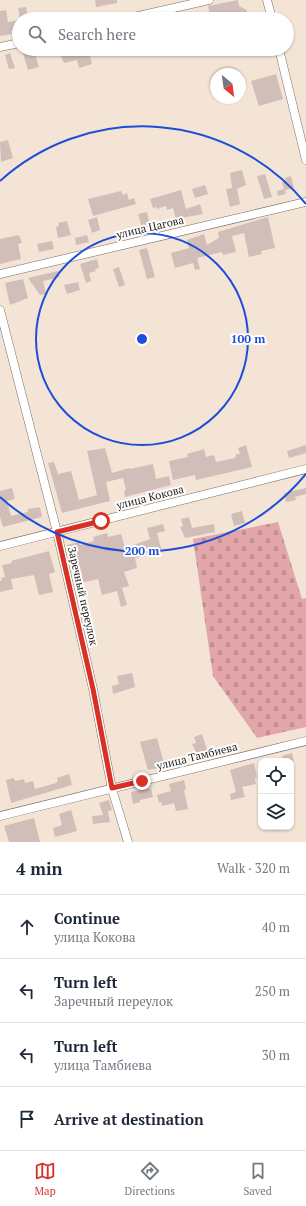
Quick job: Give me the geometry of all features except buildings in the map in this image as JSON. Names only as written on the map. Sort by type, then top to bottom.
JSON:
[{"type":"street","points":[[156,12],[209,0]]},
{"type":"street","points":[[267,0],[270,12]]},
{"type":"street","points":[[0,48],[12,45]]},
{"type":"street","points":[[281,56],[306,160]]},
{"type":"street","name":"улица Цагова","points":[[0,274],[306,202]]},
{"type":"street","name":"Заречный переулок","points":[[0,310],[57,532],[93,689],[112,788],[128,842]]},
{"type":"street","name":"улица Кокова","points":[[0,546],[306,469]]},
{"type":"street","name":"улица Тамбиева","points":[[0,816],[306,741]]},
{"type":"green space","points":[[278,522],[302,599],[306,598],[306,727],[257,738],[213,676],[193,539]]},
{"type":"route","points":[[101,521],[57,532],[93,689],[112,788],[142,781]]}]
